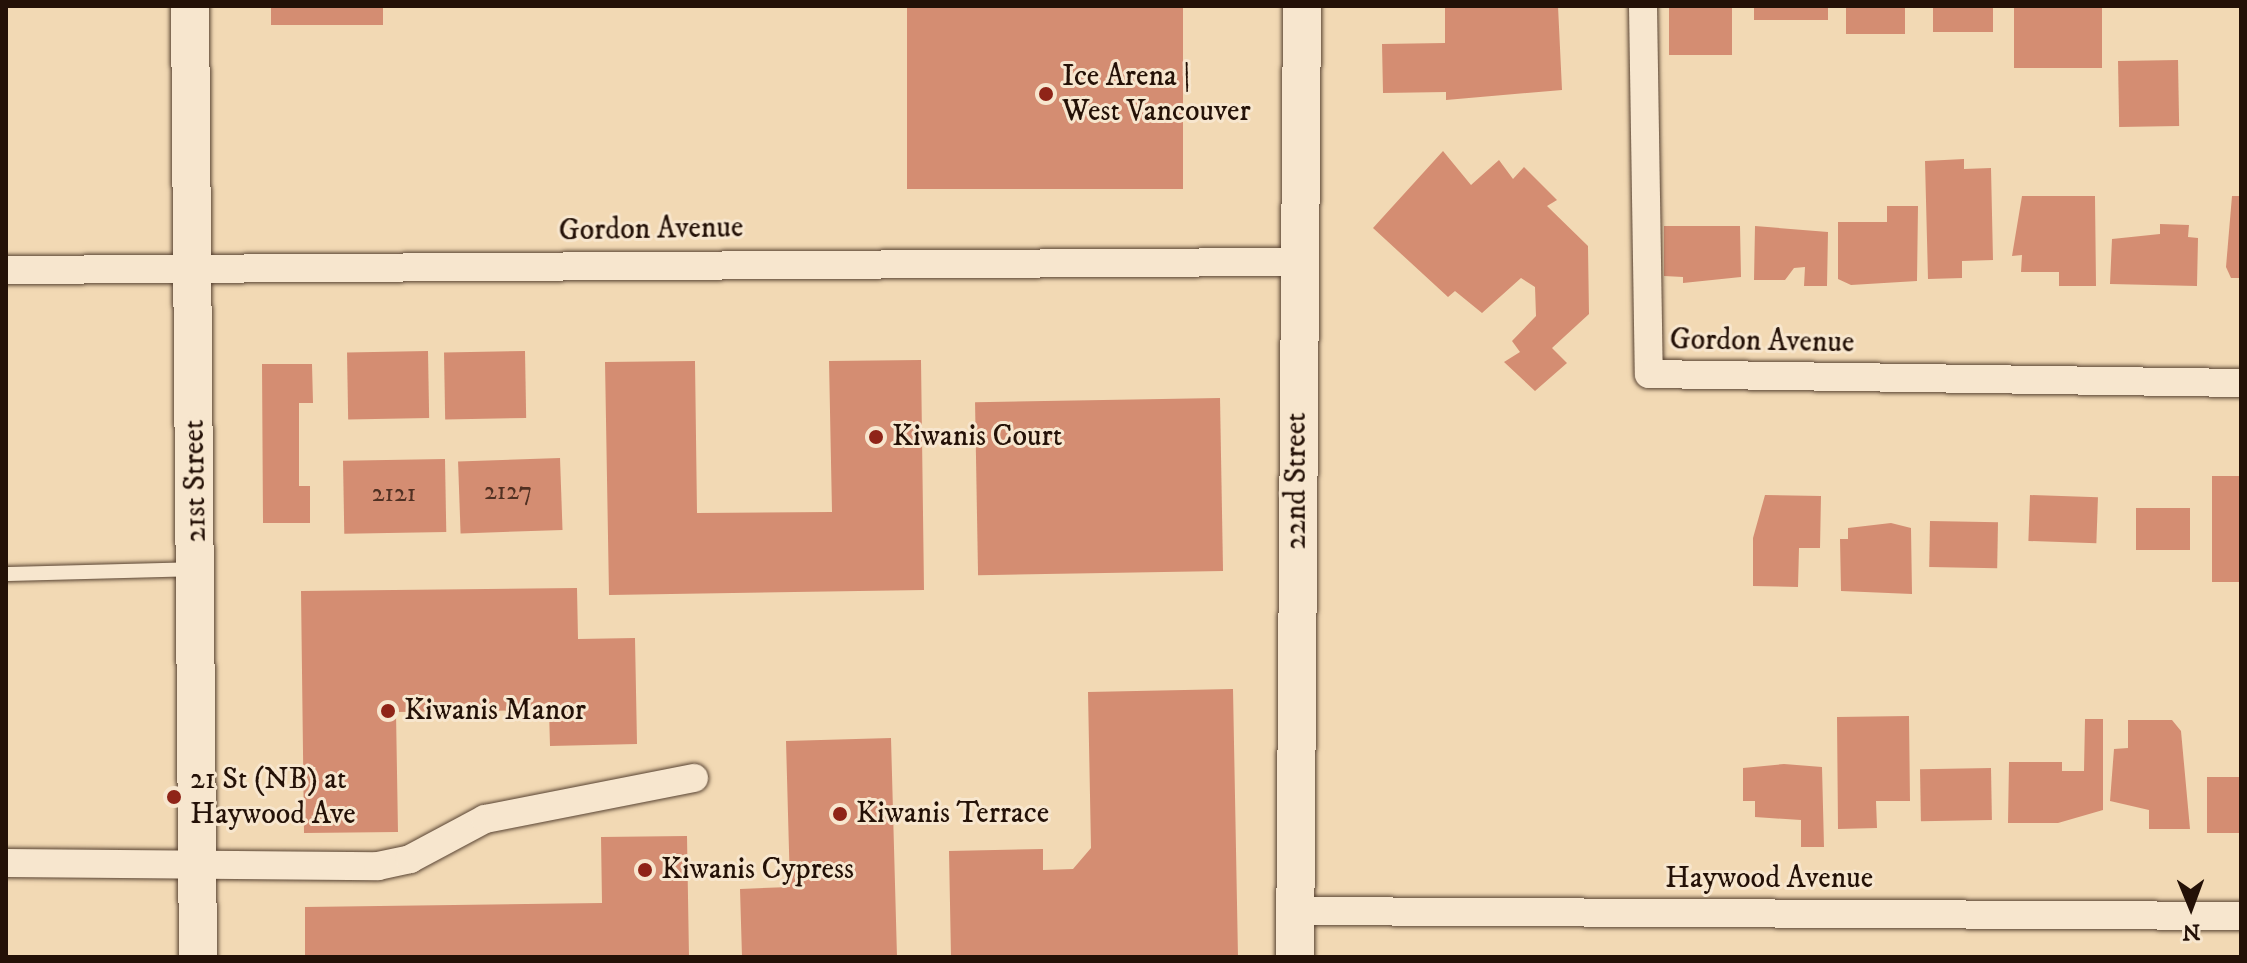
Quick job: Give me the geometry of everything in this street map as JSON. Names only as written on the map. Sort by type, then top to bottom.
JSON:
[{"type":"main road","name":"21st Street","points":[[190,6],[198,569],[198,957]]},
{"type":"main road","name":"22nd Street","points":[[1295,957],[1297,262],[1302,6]]},
{"type":"street","name":"Gordon Avenue","points":[[1643,6],[1649,374],[2241,383]]},
{"type":"street","name":"Gordon Avenue","points":[[6,270],[1297,262]]},
{"type":"street","points":[[6,863],[378,866],[410,859],[485,819],[694,778]]},
{"type":"street","name":"Haywood Avenue","points":[[1296,911],[2241,916]]},
{"type":"lane","points":[[6,574],[198,569]]},
{"type":"building","points":[[271,6],[383,6],[383,25],[271,25]]},
{"type":"building","name":"Ice Arena | West Vancouver","points":[[907,6],[1183,6],[1183,189],[907,189]]},
{"type":"building","points":[[1445,6],[1558,6],[1562,90],[1446,100],[1446,92],[1383,93],[1382,44],[1445,43]]},
{"type":"building","points":[[1669,6],[1732,6],[1732,55],[1669,55]]},
{"type":"building","points":[[1754,6],[1828,6],[1828,20],[1754,20]]},
{"type":"building","points":[[1846,6],[1905,6],[1905,34],[1846,34]]},
{"type":"building","points":[[1933,6],[1993,6],[1993,32],[1933,32]]},
{"type":"building","points":[[2014,6],[2102,6],[2102,68],[2014,68]]},
{"type":"building","points":[[2178,60],[2179,126],[2119,127],[2118,61]]},
{"type":"building","points":[[1443,151],[1471,185],[1499,160],[1513,179],[1524,167],[1557,200],[1547,206],[1588,246],[1589,314],[1552,348],[1567,363],[1535,391],[1504,362],[1520,352],[1512,341],[1536,316],[1535,287],[1521,278],[1482,313],[1455,291],[1448,297],[1373,228]]},
{"type":"building","points":[[1964,159],[1964,169],[1991,168],[1993,260],[1962,261],[1962,278],[1928,279],[1925,161]]},
{"type":"building","points":[[2022,196],[2095,196],[2096,286],[2059,286],[2059,272],[2021,272],[2022,255],[2012,256]]},
{"type":"building","points":[[2232,196],[2241,196],[2241,278],[2231,278],[2226,267]]},
{"type":"building","points":[[1887,206],[1918,206],[1917,281],[1851,285],[1838,279],[1838,222],[1887,222]]},
{"type":"building","points":[[2160,224],[2189,225],[2188,237],[2198,238],[2197,286],[2110,284],[2112,239],[2160,234]]},
{"type":"building","points":[[1664,226],[1740,226],[1741,277],[1683,283],[1683,277],[1664,276]]},
{"type":"building","points":[[1755,226],[1828,232],[1827,286],[1804,286],[1805,267],[1794,268],[1785,280],[1754,280]]},
{"type":"building","points":[[428,351],[429,418],[348,419],[347,352]]},
{"type":"building","points":[[525,351],[526,418],[445,419],[444,352]]},
{"type":"building","name":"Kiwanis Court","points":[[921,360],[924,590],[609,595],[605,362],[695,361],[697,513],[832,512],[829,361]]},
{"type":"building","points":[[262,364],[312,364],[313,403],[299,403],[299,486],[310,486],[310,523],[263,523]]},
{"type":"building","points":[[1220,398],[1223,571],[978,575],[975,402]]},
{"type":"building","points":[[560,458],[563,530],[461,534],[458,462]]},
{"type":"building","points":[[445,459],[446,532],[344,534],[343,461]]},
{"type":"building","points":[[2212,476],[2241,476],[2241,582],[2212,582]]},
{"type":"building","points":[[1765,495],[1821,496],[1820,548],[1799,548],[1798,587],[1753,586],[1753,538]]},
{"type":"building","points":[[2030,495],[2098,497],[2096,543],[2028,541]]},
{"type":"building","points":[[2136,508],[2190,508],[2190,550],[2136,550]]},
{"type":"building","points":[[1930,521],[1998,522],[1997,568],[1929,567]]},
{"type":"building","points":[[1891,523],[1911,528],[1912,594],[1841,591],[1840,539],[1848,539],[1848,528]]},
{"type":"building","name":"Kiwanis Manor","points":[[577,588],[578,639],[635,638],[637,744],[550,746],[549,710],[396,712],[398,832],[304,833],[301,591]]},
{"type":"building","points":[[1233,689],[1238,957],[951,957],[949,851],[1043,849],[1043,870],[1073,869],[1091,848],[1088,692]]},
{"type":"building","points":[[1909,716],[1910,801],[1876,801],[1877,828],[1838,829],[1837,717]]},
{"type":"building","points":[[2085,719],[2103,719],[2103,810],[2058,823],[2008,823],[2009,762],[2062,762],[2062,771],[2084,771]]},
{"type":"building","points":[[2128,720],[2172,720],[2181,731],[2190,829],[2149,829],[2149,810],[2110,801],[2114,749],[2128,748]]},
{"type":"building","name":"Kiwanis Terrace","points":[[891,738],[897,957],[742,957],[740,889],[790,887],[786,741]]},
{"type":"building","points":[[1784,764],[1822,767],[1824,847],[1801,847],[1801,820],[1755,817],[1755,801],[1743,801],[1743,768]]},
{"type":"building","points":[[1991,768],[1992,820],[1921,821],[1920,769]]},
{"type":"building","points":[[2207,777],[2241,777],[2241,833],[2207,833]]},
{"type":"building","name":"Kiwanis Cypress","points":[[687,836],[689,957],[305,957],[305,907],[602,903],[601,837]]},
{"type":"place","name":"Ice Arena | West Vancouver","points":[[1046,94]]},
{"type":"place","name":"Kiwanis Court","points":[[876,437]]},
{"type":"place","name":"Kiwanis Manor","points":[[388,711]]},
{"type":"place","name":"21 St (NB) at Haywood Ave","points":[[174,797]]},
{"type":"place","name":"Kiwanis Terrace","points":[[840,814]]},
{"type":"place","name":"Kiwanis Cypress","points":[[645,870]]}]
